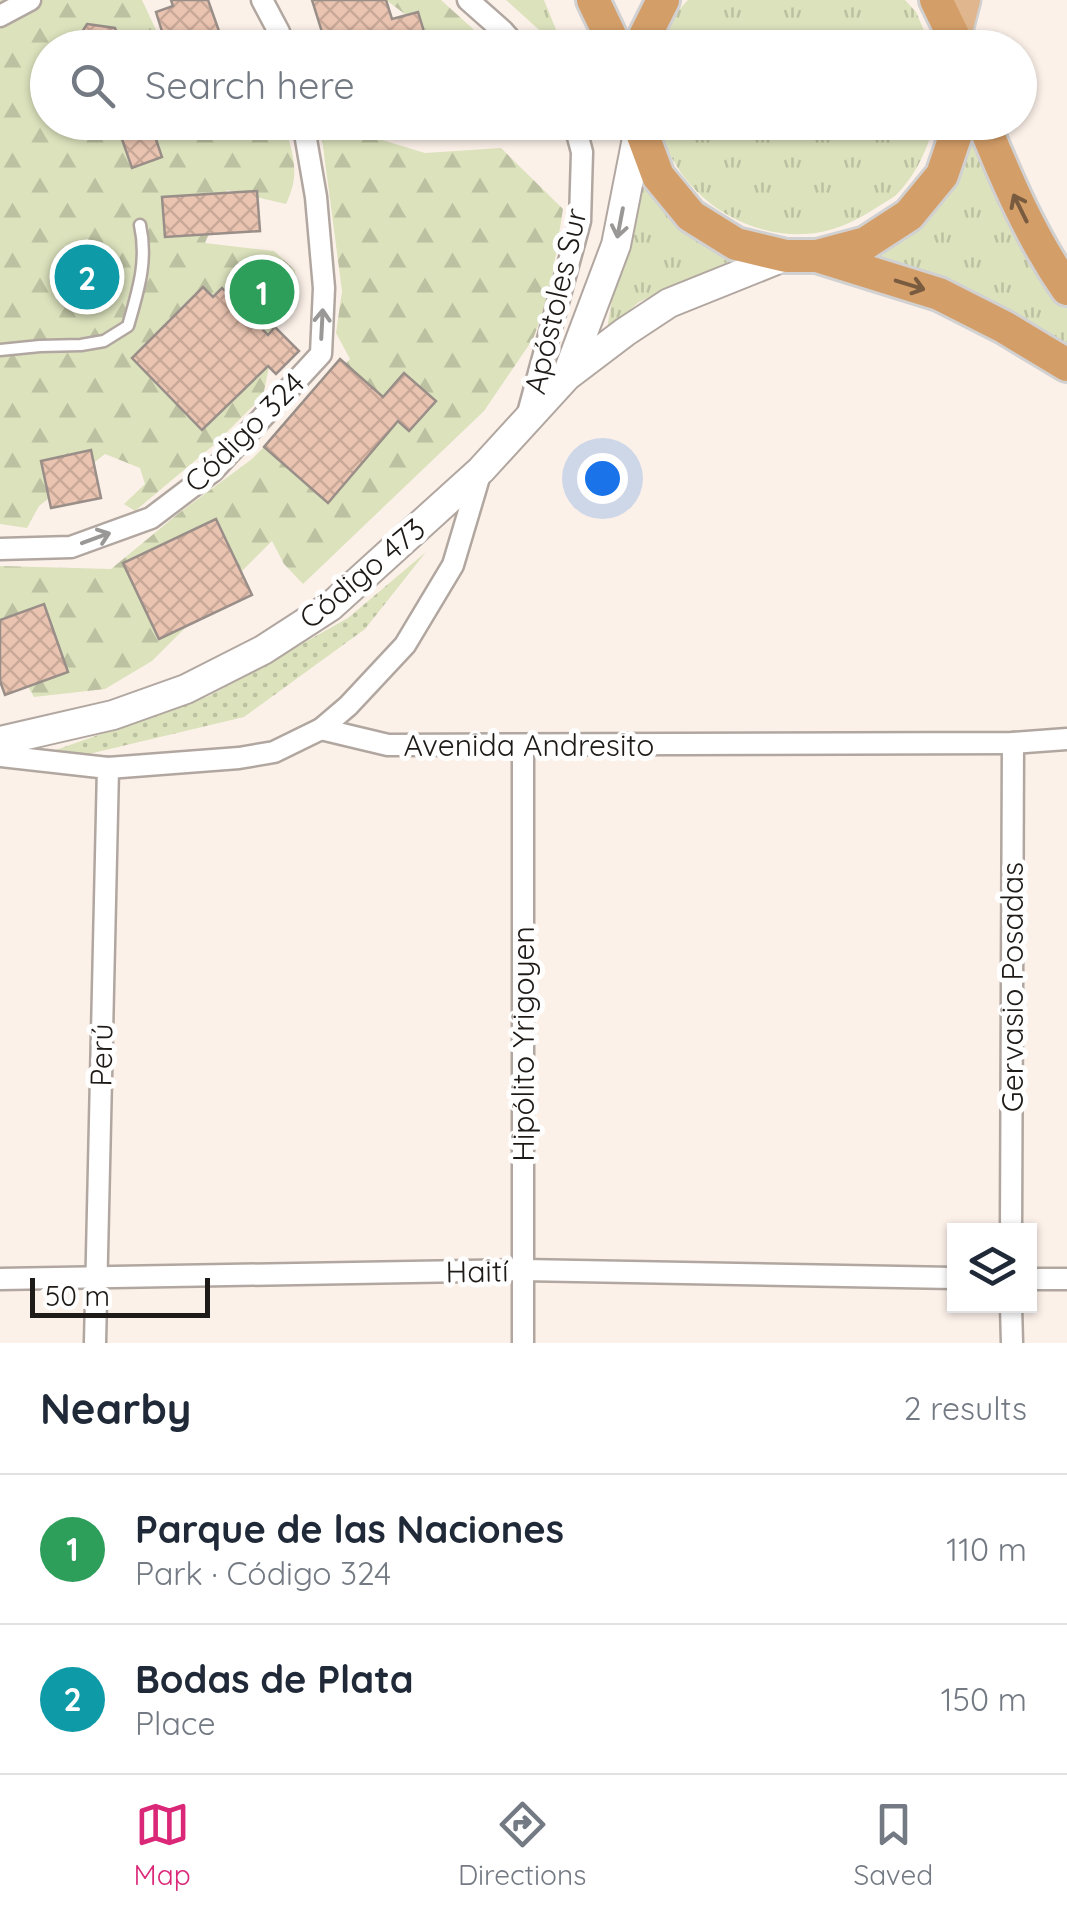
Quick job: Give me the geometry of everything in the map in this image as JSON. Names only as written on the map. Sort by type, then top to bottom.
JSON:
[{"type":"highway","points":[[593,0],[607,30]]},
{"type":"highway","points":[[648,30],[663,0]]},
{"type":"highway","points":[[936,0],[950,30]]},
{"type":"highway","points":[[645,140],[658,176],[692,216],[736,244],[802,256],[939,294],[1004,327],[1067,366]]},
{"type":"highway","points":[[802,256],[866,243],[910,215],[942,175],[954,140]]},
{"type":"highway","points":[[990,140],[1018,206],[1067,289]]},
{"type":"main road","points":[[959,30],[965,0]]},
{"type":"main road","points":[[567,376],[616,245],[636,140]]},
{"type":"main road","points":[[567,376],[669,303],[802,256]]},
{"type":"main road","name":"Código 473","points":[[0,741],[114,715],[186,689],[263,650],[331,606],[481,470],[567,376]]},
{"type":"street","points":[[0,16],[30,0]]},
{"type":"street","points":[[262,0],[279,30]]},
{"type":"street","points":[[468,0],[502,30]]},
{"type":"street","name":"Código 324","points":[[0,549],[72,547],[151,518],[213,471],[320,354],[324,288],[306,140]]},
{"type":"street","name":"Apóstoles Sur","points":[[526,420],[580,221],[582,152],[579,140]]},
{"type":"street","points":[[0,756],[108,768],[238,758],[274,752],[320,729],[348,706],[405,645],[453,565],[481,470]]},
{"type":"street","name":"Avenida Andresito","points":[[320,729],[388,745],[1013,743],[1067,739]]},
{"type":"street","name":"Gervasio Posadas","points":[[1011,1223],[1013,743]]},
{"type":"street","name":"Hipólito Yrigoyen","points":[[522,746],[523,1343]]},
{"type":"street","name":"Perú","points":[[95,1343],[108,768]]},
{"type":"street","name":"Haití","points":[[0,1279],[523,1270],[947,1278]]},
{"type":"street","points":[[1037,1279],[1067,1279]]},
{"type":"street","points":[[1011,1313],[1012,1343]]},
{"type":"lane","points":[[0,350],[104,341],[128,326],[144,248],[140,225]]},
{"type":"green space","points":[[0,0],[142,0],[156,30],[30,30],[30,140],[289,140],[294,166],[286,204],[227,190],[205,243],[274,251],[295,270],[297,301],[279,318],[263,396],[215,444],[135,511],[124,504],[145,484],[140,468],[105,454],[39,506],[27,528],[0,524]]},
{"type":"green space","points":[[386,0],[441,0],[474,30],[426,30]]},
{"type":"green space","points":[[506,0],[544,0],[556,30],[539,30]]},
{"type":"green space","points":[[688,0],[905,0],[924,30],[669,30]]},
{"type":"green space","points":[[322,140],[382,140],[425,153],[501,148],[563,209],[549,297],[533,339],[484,411],[303,584],[284,564],[272,541],[152,661],[105,689],[34,697],[0,637],[0,566],[111,569],[252,459],[350,359],[336,333],[342,291]]},
{"type":"green space","points":[[665,140],[929,140],[920,162],[895,196],[842,226],[805,234],[780,233],[733,218],[693,188]]},
{"type":"green space","points":[[956,140],[976,140],[1033,270],[1067,306],[1067,344],[989,298],[859,255]]},
{"type":"green space","points":[[638,174],[681,229],[741,256],[639,302],[607,329],[616,276]]},
{"type":"green space","points":[[426,552],[365,629],[244,717],[47,764],[50,752],[209,696],[348,618]]},
{"type":"building","points":[[171,0],[208,0],[219,30],[162,30],[156,12],[173,6]]},
{"type":"building","points":[[312,0],[386,0],[392,19],[418,12],[424,30],[321,30]]},
{"type":"building","points":[[87,24],[116,30],[83,30]]},
{"type":"building","points":[[122,140],[156,140],[162,157],[132,168]]},
{"type":"building","points":[[257,191],[260,231],[165,237],[162,197]]},
{"type":"building","points":[[203,287],[213,297],[222,288],[268,335],[275,327],[299,351],[276,374],[268,366],[202,430],[132,358]]},
{"type":"building","points":[[340,359],[383,397],[404,373],[436,401],[409,431],[398,421],[328,503],[264,447]]},
{"type":"building","points":[[91,450],[101,498],[51,508],[41,461]]},
{"type":"building","points":[[216,519],[252,595],[159,639],[123,563]]},
{"type":"building","points":[[44,604],[68,672],[5,695],[0,681],[0,620]]},
{"type":"place","name":"Bodas de Plata","points":[[87,277]]},
{"type":"place","name":"Parque de las Naciones","points":[[262,292]]}]
